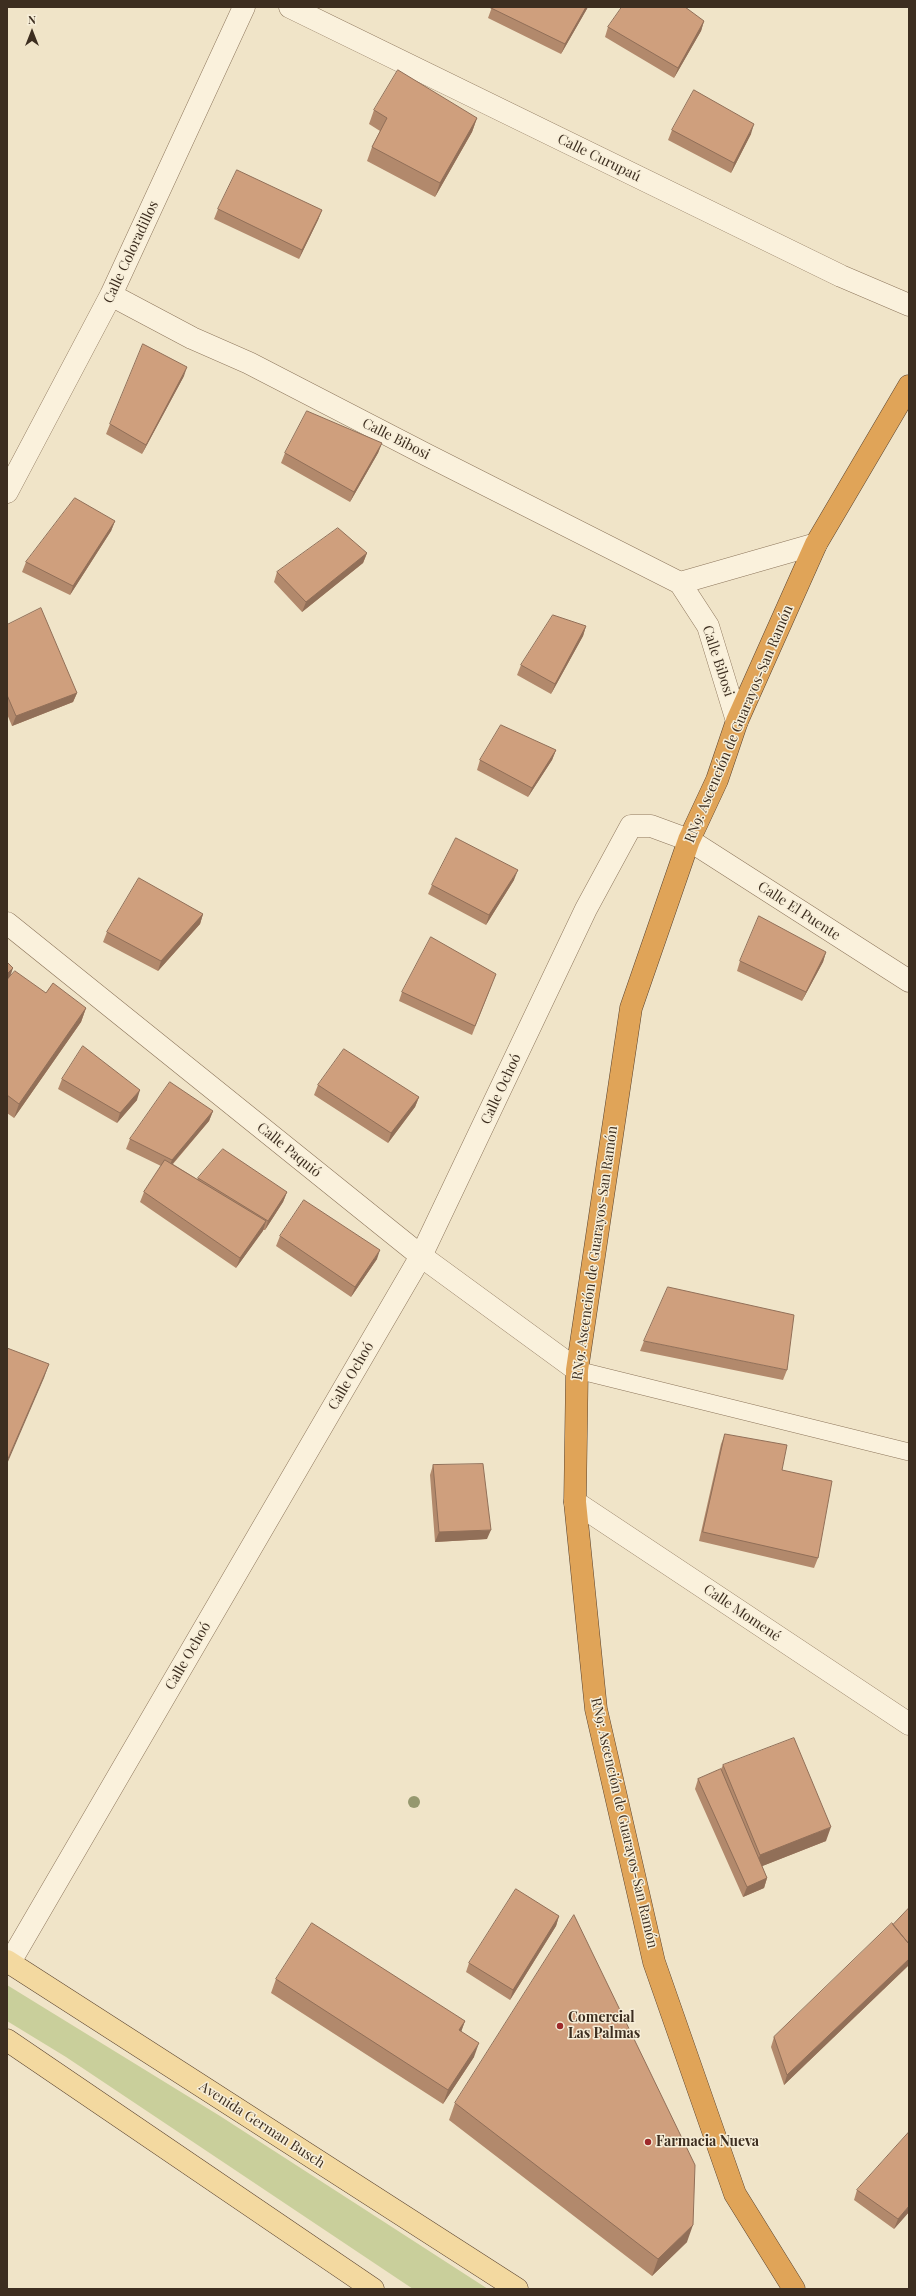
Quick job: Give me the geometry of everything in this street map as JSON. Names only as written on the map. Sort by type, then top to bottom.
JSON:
[{"type":"highway","name":"RN9: Ascención de Guarayos-San Ramón","points":[[794,2289],[736,2194],[654,1962],[596,1709],[575,1502],[576,1370],[631,1008],[689,840],[717,780],[737,721],[816,544],[909,386]]},
{"type":"main road","name":"Avenida German Busch","points":[[8,1961],[517,2289]]},
{"type":"main road","points":[[7,2040],[373,2289]]},
{"type":"street","name":"Calle Coloradillos","points":[[7,492],[111,295],[244,7]]},
{"type":"street","name":"Calle Curupaú","points":[[290,7],[842,276],[909,305]]},
{"type":"street","name":"Calle Bibosi","points":[[111,295],[192,338],[250,363],[427,455],[680,583],[708,626],[737,721]]},
{"type":"street","points":[[680,583],[816,544]]},
{"type":"street","name":"Calle Ochoó","points":[[8,1961],[421,1256],[586,910],[631,826],[651,826],[689,840]]},
{"type":"street","name":"Calle El Puente","points":[[689,840],[909,981]]},
{"type":"street","name":"Calle Paquió","points":[[7,923],[421,1256],[576,1370]]},
{"type":"street","name":"Calle Momené","points":[[575,1502],[909,1724]]},
{"type":"lane","points":[[576,1370],[909,1452]]},
{"type":"green space","points":[[7,1985],[220,2116],[488,2289],[413,2289],[66,2057],[7,2021]]},
{"type":"building","points":[[586,7],[565,44],[491,8]]},
{"type":"building","points":[[622,7],[685,7],[704,21],[678,68],[608,27]]},
{"type":"building","points":[[398,70],[477,118],[440,183],[372,147],[387,118],[374,110]]},
{"type":"building","points":[[694,90],[754,124],[734,163],[672,130]]},
{"type":"building","points":[[237,170],[322,210],[302,250],[218,209]]},
{"type":"building","points":[[143,344],[187,367],[146,445],[110,424]]},
{"type":"building","points":[[307,411],[382,443],[354,492],[285,453]]},
{"type":"building","points":[[75,498],[115,521],[73,586],[26,562]]},
{"type":"building","points":[[338,528],[367,553],[306,602],[277,572]]},
{"type":"building","points":[[41,608],[77,693],[16,716],[7,695],[7,625]]},
{"type":"building","points":[[553,615],[586,626],[555,684],[521,665]]},
{"type":"building","points":[[501,725],[556,750],[532,788],[480,760]]},
{"type":"building","points":[[456,838],[518,870],[489,915],[432,885]]},
{"type":"building","points":[[139,878],[203,914],[161,961],[107,932]]},
{"type":"building","points":[[759,916],[826,952],[806,992],[740,961]]},
{"type":"building","points":[[431,937],[496,974],[475,1026],[402,992]]},
{"type":"building","points":[[7,962],[13,968],[7,974]]},
{"type":"building","points":[[15,971],[46,993],[53,983],[86,1008],[19,1104],[7,1095],[7,980]]},
{"type":"building","points":[[83,1046],[140,1090],[120,1113],[62,1079]]},
{"type":"building","points":[[344,1049],[419,1097],[391,1133],[318,1085]]},
{"type":"building","points":[[170,1082],[213,1111],[172,1160],[130,1139]]},
{"type":"building","points":[[223,1149],[287,1192],[268,1221],[198,1178]]},
{"type":"building","points":[[165,1160],[266,1221],[240,1258],[144,1192]]},
{"type":"building","points":[[304,1200],[380,1250],[355,1287],[280,1236]]},
{"type":"building","points":[[668,1287],[794,1315],[787,1370],[644,1341]]},
{"type":"building","points":[[7,1348],[49,1364],[7,1461]]},
{"type":"building","points":[[725,1434],[787,1445],[782,1470],[832,1481],[818,1558],[703,1532]]},
{"type":"building","points":[[483,1464],[491,1530],[439,1532],[433,1465]]},
{"type":"building","points":[[794,1738],[831,1827],[760,1855],[723,1765]]},
{"type":"building","points":[[721,1769],[767,1878],[747,1887],[698,1779]]},
{"type":"building","points":[[516,1889],[559,1916],[513,1990],[469,1963]]},
{"type":"building","points":[[909,1908],[909,1944],[893,1925]]},
{"type":"building","name":"Comercial Las Palmas","points":[[574,1915],[695,2165],[693,2225],[658,2259],[455,2103]]},
{"type":"building","points":[[312,1923],[465,2021],[459,2030],[479,2043],[448,2090],[276,1979]]},
{"type":"building","points":[[892,1923],[909,1944],[909,1959],[787,2075],[774,2037]]},
{"type":"building","points":[[909,2132],[909,2206],[898,2219],[857,2190]]},
{"type":"place","name":"Comercial Las Palmas","points":[[560,2026]]},
{"type":"place","name":"Farmacia Nueva","points":[[648,2142]]}]
